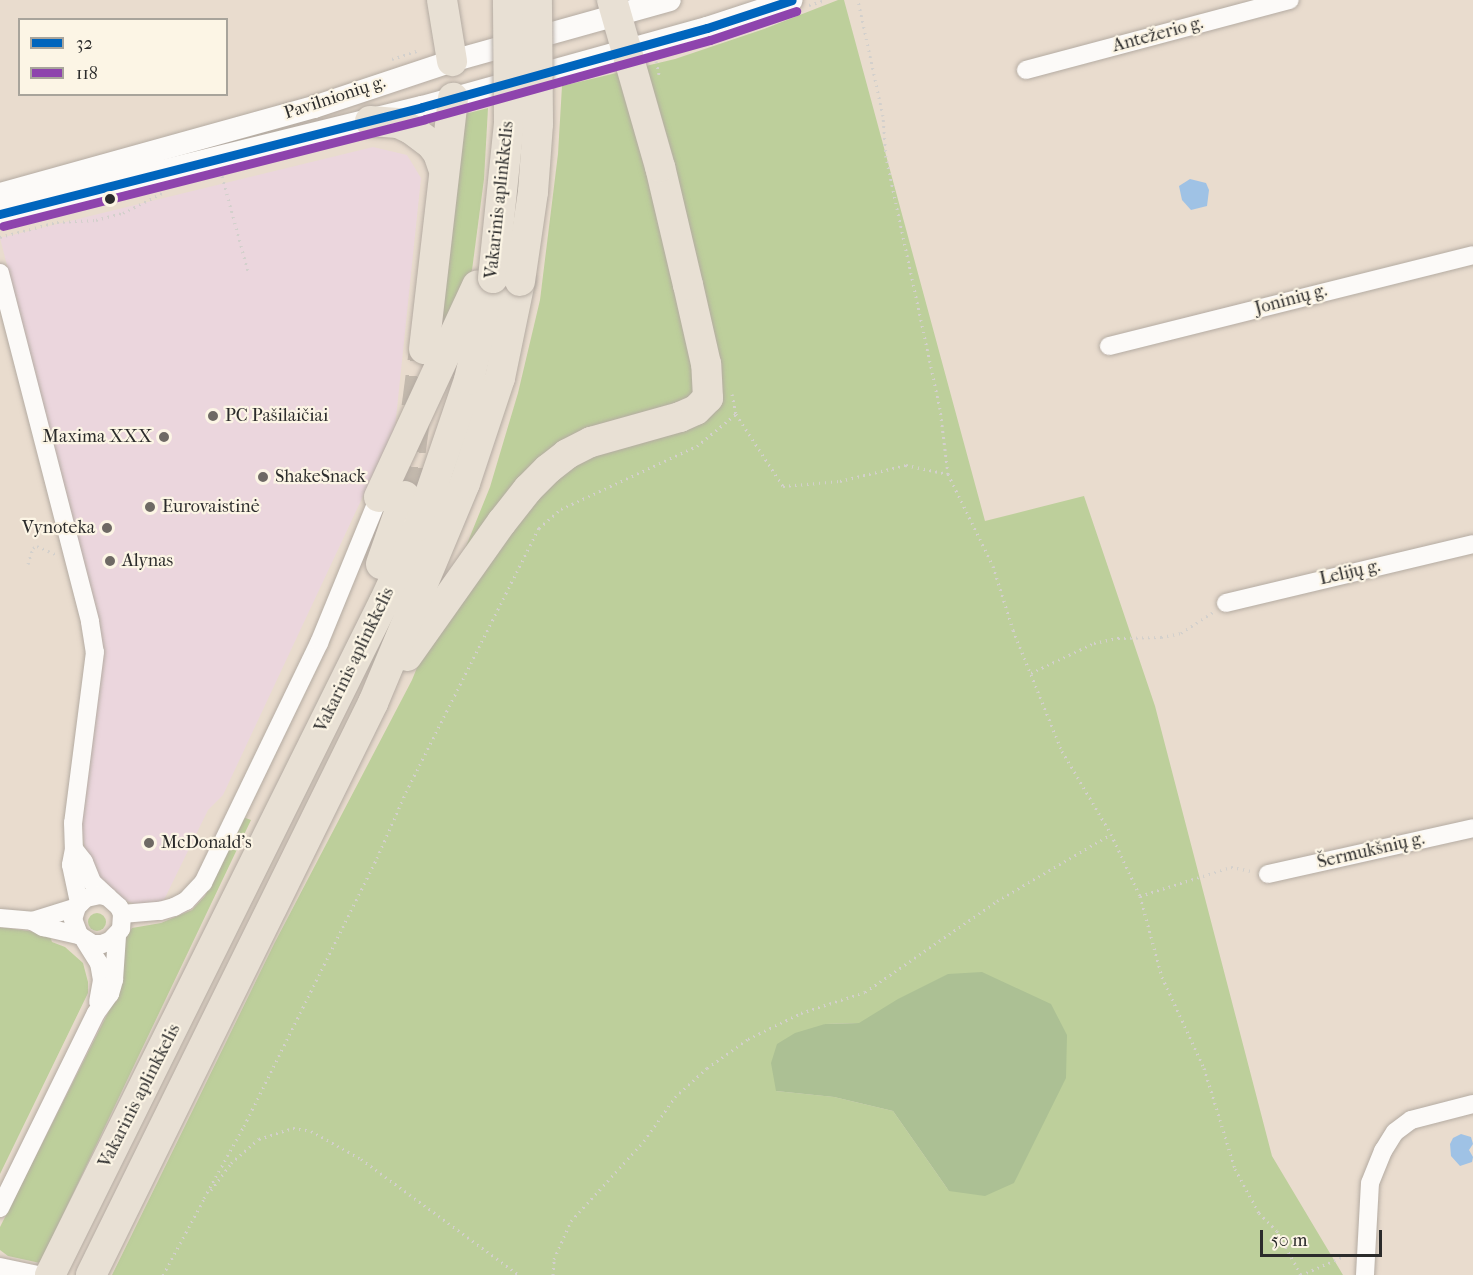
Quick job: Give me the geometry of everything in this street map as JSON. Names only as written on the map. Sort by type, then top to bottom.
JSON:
[{"type":"highway","points":[[442,0],[458,53]]},
{"type":"highway","name":"Vakarinis aplinkkelis","points":[[91,1275],[373,703],[465,483],[500,378],[498,278],[509,122],[508,0]]},
{"type":"highway","name":"Vakarinis aplinkkelis","points":[[50,1275],[189,998],[419,526],[470,380],[498,278],[533,192],[538,124],[537,0]]},
{"type":"highway","points":[[373,703],[502,522],[528,489],[548,469],[567,454],[591,442],[680,417],[696,410],[708,398],[706,364],[660,167],[641,53],[614,7]]},
{"type":"highway","points":[[424,349],[453,98]]},
{"type":"highway","points":[[370,121],[398,123],[411,129],[438,153],[444,170]]},
{"type":"highway","points":[[189,998],[201,957],[217,916],[287,761],[376,577],[392,496],[463,322],[498,278]]},
{"type":"street","name":"Pavilnionių g.","points":[[0,194],[314,107],[458,53],[614,7],[670,0]]},
{"type":"street","name":"Pavilnionių g.","points":[[0,214],[453,98],[641,53],[792,0]]},
{"type":"street","name":"Antežerio g.","points":[[1026,70],[1290,0]]},
{"type":"street","points":[[453,98],[458,53]]},
{"type":"street","name":"Joninių g.","points":[[1109,346],[1473,255]]},
{"type":"street","points":[[0,273],[71,551],[94,652],[73,823],[74,849],[71,866],[78,905],[73,919],[82,938],[99,963],[102,980],[96,1013]]},
{"type":"street","points":[[122,914],[160,911],[174,907],[186,901],[203,883],[392,496]]},
{"type":"street","name":"Lelijų g.","points":[[1226,603],[1473,544]]},
{"type":"street","name":"Šermukšnių g.","points":[[1268,874],[1473,828]]},
{"type":"street","points":[[0,1208],[96,1013],[110,994],[114,980],[117,936],[121,929],[122,914],[119,907],[92,882],[84,862],[74,849]]},
{"type":"street","points":[[32,921],[78,905],[93,896],[108,897]]},
{"type":"street","points":[[0,918],[32,921],[44,927],[102,944],[117,936]]},
{"type":"street","points":[[1365,1275],[1370,1182],[1383,1151],[1395,1132],[1411,1120],[1473,1104]]},
{"type":"street","points":[[3,1267],[39,1275]]},
{"type":"path","points":[[858,0],[883,116],[886,157],[940,409],[948,474],[993,566],[1013,630],[1062,751],[1111,834],[1140,896],[1162,977],[1204,1068],[1235,1169],[1259,1213],[1277,1231],[1301,1275],[1354,1252],[1366,1250]]},
{"type":"path","points":[[391,60],[458,53]]},
{"type":"path","points":[[641,53],[660,79]]},
{"type":"path","points":[[211,179],[231,174]]},
{"type":"path","points":[[222,176],[248,271]]},
{"type":"path","points":[[0,237],[57,222],[96,220],[123,213],[169,189]]},
{"type":"path","points":[[731,391],[736,414],[783,486],[840,481],[906,465],[948,474]]},
{"type":"path","points":[[163,1275],[244,1126],[377,858],[406,792],[539,528],[561,509],[698,446],[736,414]]},
{"type":"path","points":[[28,564],[33,548],[37,546],[56,554],[71,551]]},
{"type":"path","points":[[1031,673],[1094,643],[1118,638],[1161,637],[1181,633],[1226,603]]},
{"type":"path","points":[[553,1275],[554,1259],[571,1221],[644,1141],[675,1097],[708,1068],[748,1039],[801,1013],[865,992],[997,901],[1111,834]]},
{"type":"path","points":[[1140,896],[1231,867],[1268,874]]},
{"type":"path","points":[[204,1198],[231,1163],[259,1139],[293,1128],[310,1131],[361,1159],[519,1275]]},
{"type":"shaded area","points":[[373,147],[407,155],[421,178],[395,428],[223,795],[208,810],[162,904],[139,905],[121,899],[97,882],[86,856],[81,823],[100,658],[100,628],[0,238]]},
{"type":"green space","points":[[838,0],[844,0],[985,521],[1084,496],[1155,706],[1272,1156],[1343,1275],[112,1275],[274,944],[412,680],[490,487],[518,393],[540,300],[558,154],[562,86],[675,59],[764,29]],"holes":[[[859,1023],[949,1191],[893,1111],[834,1097],[776,1091],[825,1024]]]},
{"type":"green space","points":[[488,108],[484,179],[472,270],[436,350],[465,114]]},
{"type":"green space","points":[[243,817],[251,820],[40,1263],[8,1256],[0,1250],[0,1227],[114,1001],[121,949],[128,934],[132,928],[161,923],[192,910],[205,896]]},
{"type":"green space","points":[[93,913],[101,913],[106,918],[104,929],[93,931],[88,926],[88,918]]},
{"type":"green space","points":[[0,927],[49,934],[52,942],[65,947],[83,963],[88,982],[88,993],[0,1174]]},
{"type":"green space","points":[[982,972],[1051,1004],[1067,1035],[1066,1078],[1014,1183],[985,1196],[949,1191],[893,1111],[834,1097],[776,1091],[771,1063],[777,1044],[795,1033],[825,1024],[859,1023],[898,999],[948,974]]},
{"type":"water","points":[[1190,179],[1206,183],[1209,190],[1207,206],[1191,210],[1182,200],[1179,186]]},
{"type":"water","points":[[1461,1134],[1471,1137],[1473,1144],[1469,1150],[1473,1157],[1472,1162],[1460,1166],[1451,1156],[1450,1144],[1453,1138]]},
{"type":"tunnel","points":[[405,496],[424,349]]},
{"type":"transit line","name":"32","points":[[0,214],[422,107],[707,28],[792,0]]},
{"type":"transit line","name":"118","points":[[3,226],[425,119],[710,40],[796,11]]},
{"type":"place","name":"PC Pašilaičiai","points":[[213,416]]},
{"type":"place","name":"Maxima XXX","points":[[164,437]]},
{"type":"place","name":"ShakeSnack","points":[[263,477]]},
{"type":"place","name":"Eurovaistinė","points":[[150,507]]},
{"type":"place","name":"Vynoteka","points":[[107,528]]},
{"type":"place","name":"Alynas","points":[[110,561]]},
{"type":"place","name":"McDonald's","points":[[149,843]]}]
